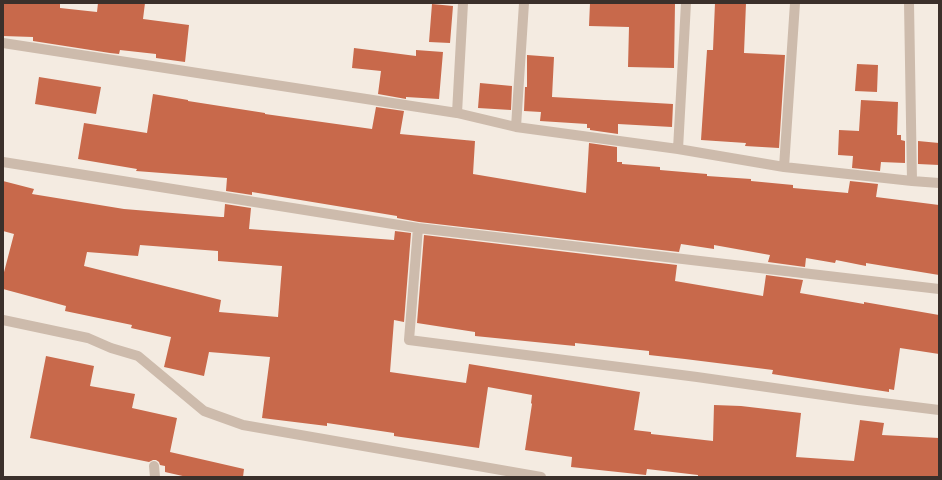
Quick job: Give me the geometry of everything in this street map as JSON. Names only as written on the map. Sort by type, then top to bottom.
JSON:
[{"type":"street","points":[[456,114],[463,3]]},
{"type":"street","points":[[516,127],[524,3]]},
{"type":"street","points":[[678,149],[686,3]]},
{"type":"street","points":[[784,167],[795,3]]},
{"type":"street","points":[[909,3],[912,181]]},
{"type":"street","points":[[3,43],[456,114],[516,127],[678,149],[784,167],[939,183]]},
{"type":"street","points":[[3,162],[418,228],[939,289]]},
{"type":"street","points":[[418,228],[409,340],[939,410]]},
{"type":"street","points":[[3,320],[88,338],[111,348],[138,356],[204,411],[243,424],[541,477]]},
{"type":"street","points":[[154,466],[155,477]]},
{"type":"building","points":[[3,3],[60,3],[60,8],[97,12],[98,3],[145,3],[143,19],[189,25],[185,62],[156,58],[156,54],[120,50],[119,54],[110,53],[33,41],[33,37],[3,36]]},
{"type":"building","points":[[590,3],[675,3],[674,68],[628,67],[629,27],[589,26]]},
{"type":"building","points":[[715,3],[746,3],[744,53],[785,55],[779,148],[745,146],[746,143],[701,140],[707,50],[713,50]]},
{"type":"building","points":[[432,4],[453,6],[450,43],[429,42]]},
{"type":"building","points":[[354,48],[416,56],[416,50],[443,52],[439,99],[406,97],[406,99],[378,94],[381,71],[352,68]]},
{"type":"building","points":[[527,55],[554,57],[552,97],[673,104],[672,127],[618,124],[618,134],[590,130],[590,128],[587,128],[587,124],[540,121],[541,112],[524,111],[525,87],[527,87]]},
{"type":"building","points":[[857,64],[878,65],[877,92],[855,91]]},
{"type":"building","points":[[39,77],[101,87],[96,114],[35,104]]},
{"type":"building","points":[[480,83],[512,86],[511,110],[478,108]]},
{"type":"building","points":[[153,94],[265,114],[372,129],[376,107],[404,111],[400,134],[475,141],[473,174],[586,193],[589,143],[617,147],[617,162],[622,162],[622,164],[660,167],[660,170],[707,174],[707,176],[751,179],[751,181],[793,185],[793,188],[848,193],[850,181],[878,184],[876,197],[939,205],[939,275],[866,263],[866,266],[836,260],[835,263],[806,258],[805,267],[768,262],[770,255],[714,245],[714,249],[681,244],[679,252],[419,222],[397,218],[397,216],[252,192],[252,195],[226,191],[227,178],[136,171],[137,169],[78,159],[84,123],[147,133]]},
{"type":"building","points":[[861,100],[898,102],[897,135],[901,135],[901,140],[905,141],[905,163],[881,162],[880,171],[852,168],[853,156],[838,155],[839,130],[859,131]]},
{"type":"building","points":[[918,141],[939,143],[939,165],[918,164]]},
{"type":"building","points":[[3,181],[34,189],[32,194],[124,209],[224,217],[225,204],[251,208],[249,229],[394,240],[395,231],[411,233],[404,322],[394,320],[390,372],[466,383],[469,364],[640,392],[634,430],[651,432],[651,434],[713,441],[714,405],[741,406],[801,413],[796,457],[854,461],[860,420],[884,423],[882,435],[939,438],[939,477],[698,477],[698,475],[647,469],[646,475],[571,467],[572,457],[525,450],[532,395],[488,387],[479,448],[394,436],[394,433],[327,423],[327,426],[262,418],[270,357],[209,352],[204,376],[164,367],[171,337],[131,328],[132,325],[65,311],[66,306],[3,289],[3,276],[14,234],[3,231]],"holes":[[[140,245],[218,251],[218,261],[282,266],[278,317],[219,312],[221,300],[84,266],[87,252],[138,256]]]},
{"type":"building","points":[[424,235],[677,265],[675,281],[763,296],[766,275],[803,280],[800,293],[939,315],[939,354],[900,348],[894,390],[889,389],[889,392],[772,374],[773,370],[649,355],[649,351],[575,343],[575,346],[475,336],[475,332],[417,323]]},
{"type":"building","points":[[46,356],[94,366],[90,386],[135,394],[132,408],[177,418],[170,452],[244,469],[243,477],[187,477],[165,472],[165,466],[160,465],[156,460],[149,462],[30,438]]}]
